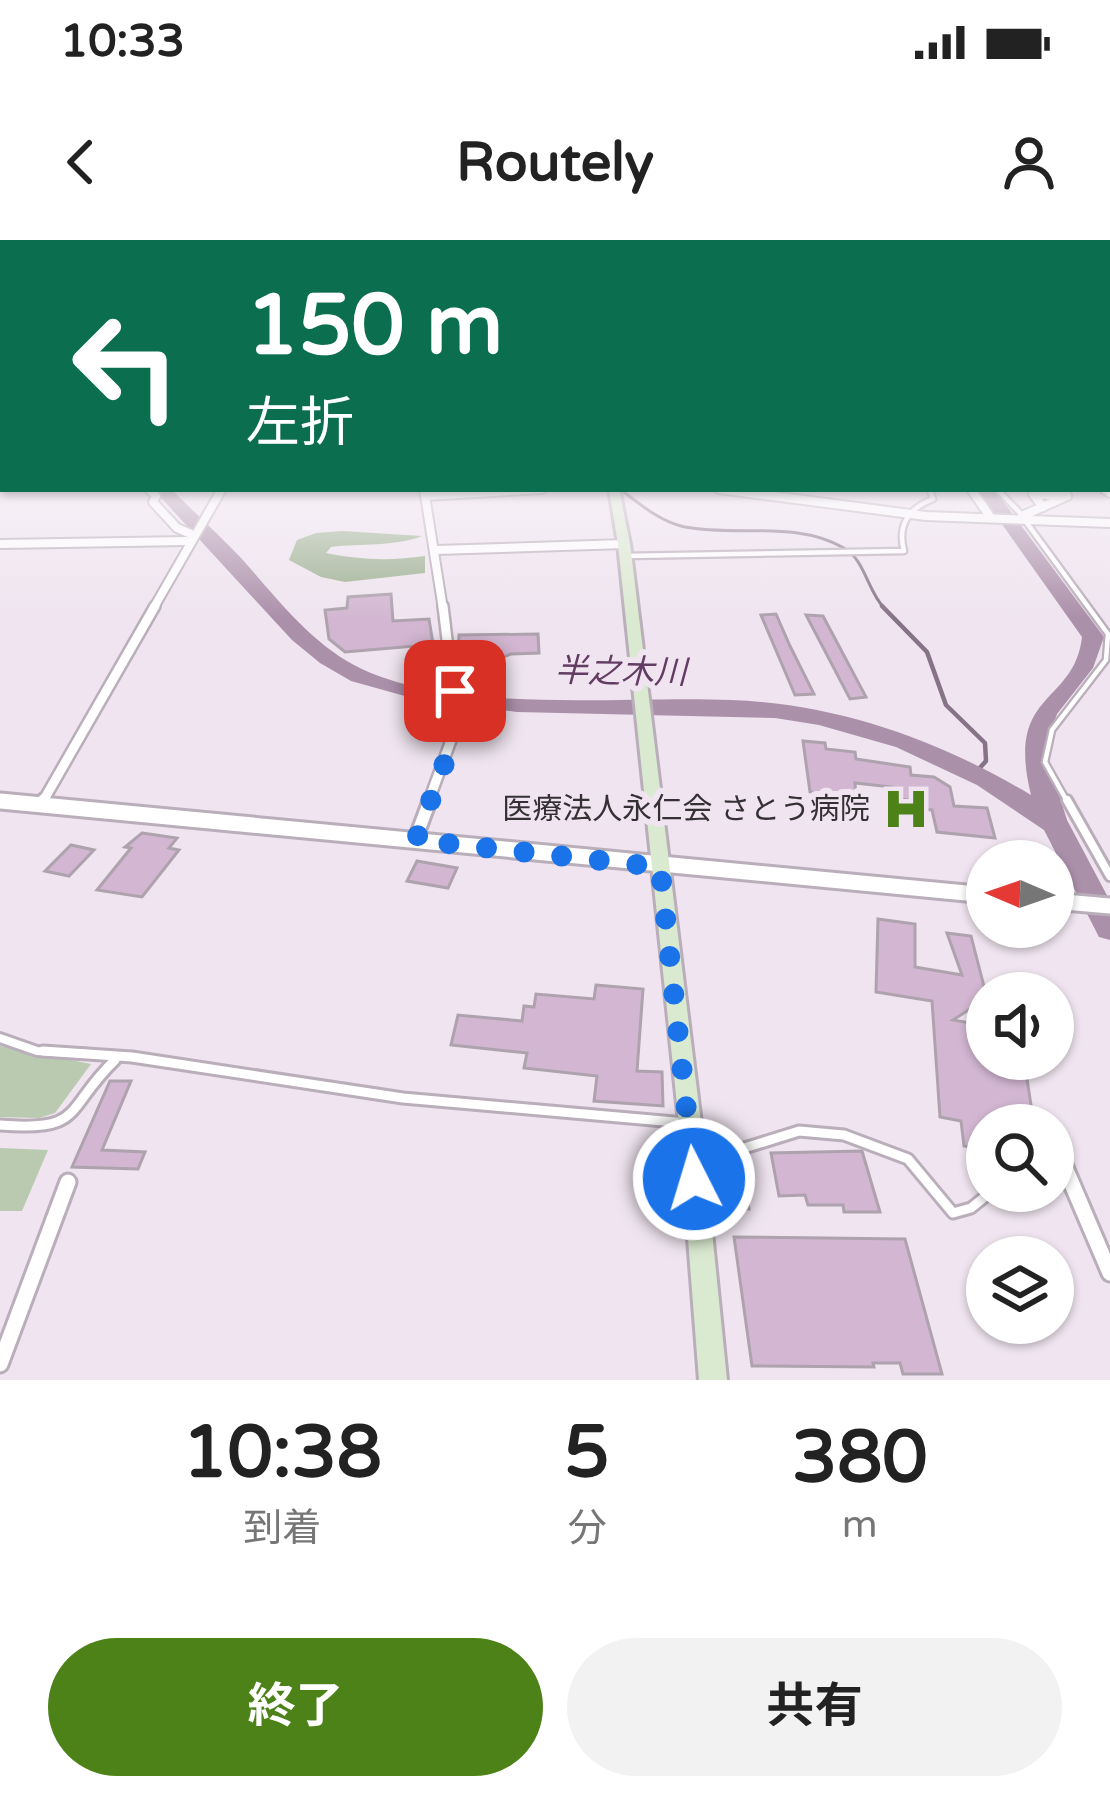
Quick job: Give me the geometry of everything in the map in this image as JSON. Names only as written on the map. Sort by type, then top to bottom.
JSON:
[{"type":"main road","points":[[617,512],[691,1135],[713,1380]]},
{"type":"street","points":[[162,512],[189,537]]},
{"type":"street","points":[[0,544],[189,537],[211,512]]},
{"type":"street","points":[[416,840],[454,738],[455,691],[428,512]]},
{"type":"street","points":[[905,512],[1110,523]]},
{"type":"street","points":[[990,512],[995,518]]},
{"type":"street","points":[[1022,517],[1032,512]]},
{"type":"street","points":[[41,805],[188,548],[189,537]]},
{"type":"street","points":[[436,550],[623,553]]},
{"type":"street","points":[[0,802],[966,893]]},
{"type":"street","points":[[1074,902],[1110,906]]},
{"type":"street","points":[[0,1364],[68,1182]]},
{"type":"street","points":[[1074,1196],[1110,1273]]},
{"type":"lane","points":[[1018,512],[1108,634],[1106,660],[1052,730],[1045,762],[1110,876]]},
{"type":"lane","points":[[623,553],[904,551],[899,541],[910,513]]},
{"type":"lane","points":[[0,1038],[37,1051],[118,1057],[691,1135],[738,1150],[787,1133],[832,1132],[908,1159],[953,1213],[966,1209]]},
{"type":"lane","points":[[0,1125],[52,1127],[79,1109],[96,1075],[118,1057]]},
{"type":"green space","points":[[342,531],[422,536],[331,547],[326,553],[375,559],[425,556],[425,573],[345,582],[321,577],[289,560],[297,540]]},
{"type":"green space","points":[[0,1046],[91,1064],[55,1113],[39,1118],[0,1117]]},
{"type":"green space","points":[[0,1148],[48,1150],[22,1211],[0,1211]]},
{"type":"building","points":[[391,594],[393,621],[429,619],[434,650],[417,651],[415,646],[345,652],[329,639],[325,610],[347,608],[348,597]]},
{"type":"building","points":[[776,614],[814,694],[795,695],[761,615]]},
{"type":"building","points":[[806,615],[823,616],[866,697],[850,699]]},
{"type":"building","points":[[538,634],[539,653],[496,660],[458,656],[459,635]]},
{"type":"building","points":[[803,741],[855,752],[856,759],[910,767],[911,775],[934,777],[950,787],[954,806],[987,808],[995,838],[937,832],[932,810],[911,808],[910,800],[894,799],[892,787],[855,783],[856,797],[810,792]]},
{"type":"building","points":[[142,833],[177,838],[169,848],[179,850],[142,897],[97,890],[131,848],[125,847]]},
{"type":"building","points":[[71,845],[94,850],[69,876],[45,871]]},
{"type":"building","points":[[417,861],[457,868],[448,888],[407,881]]},
{"type":"building","points":[[878,919],[915,924],[915,967],[962,975],[947,933],[966,935],[966,948],[974,948],[980,972],[966,972],[966,1012],[953,1020],[966,1022],[966,1080],[1027,1080],[1031,1104],[966,1104],[964,1146],[961,1121],[940,1117],[932,1001],[876,992]]},
{"type":"building","points":[[596,985],[643,989],[637,1071],[662,1072],[663,1106],[594,1101],[597,1076],[524,1068],[527,1053],[451,1045],[458,1015],[522,1021],[524,1006],[534,1007],[536,994],[594,999]]},
{"type":"building","points":[[110,1081],[131,1081],[102,1150],[145,1152],[138,1169],[72,1167]]},
{"type":"building","points":[[862,1151],[880,1212],[844,1212],[843,1205],[808,1205],[805,1195],[779,1196],[771,1153]]},
{"type":"building","points":[[722,1174],[744,1174],[749,1209],[725,1208]]},
{"type":"building","points":[[734,1237],[905,1239],[942,1374],[903,1374],[900,1363],[752,1366]]},
{"type":"waterway","name":"半之木川","points":[[184,512],[300,635],[359,676],[412,691],[517,705],[731,707],[819,717],[947,759],[1025,802],[1056,825]]},
{"type":"waterway","points":[[652,512],[685,527],[786,532],[825,539],[851,554],[885,609]]},
{"type":"waterway","points":[[1002,512],[1093,637],[1088,658],[1045,714],[1037,737],[1043,792],[1056,825]]},
{"type":"waterway","points":[[882,606],[927,652],[946,705],[985,743],[986,761],[977,771]]},
{"type":"waterway","name":"半之木川","points":[[1056,825],[1060,828]]},
{"type":"waterway","points":[[1056,825],[1110,929]]},
{"type":"place","name":"医療法人永仁会 さとう病院","points":[[906,809]]},
{"type":"route","points":[[455,691],[454,738],[416,840],[660,867],[694,1179]]}]
